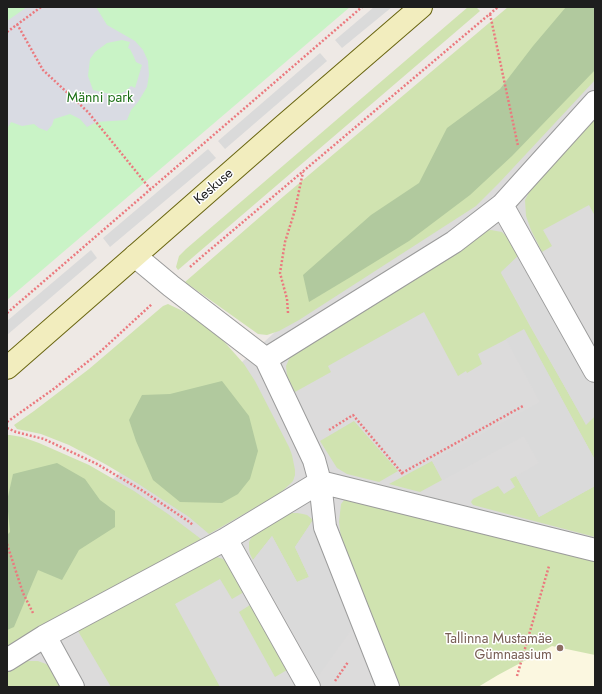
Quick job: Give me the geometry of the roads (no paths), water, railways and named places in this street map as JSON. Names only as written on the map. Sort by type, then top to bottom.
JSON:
[{"type":"main road","name":"Keskuse","points":[[7,368],[421,7]]},
{"type":"street","points":[[266,359],[454,242],[502,205],[595,102]]},
{"type":"street","points":[[502,205],[595,371]]},
{"type":"street","points":[[135,256],[171,286],[266,359],[314,460],[320,482],[325,527],[388,687]]},
{"type":"street","points":[[7,660],[45,636],[220,542],[320,482],[595,550]]},
{"type":"street","points":[[220,542],[309,687]]},
{"type":"street","points":[[45,636],[73,687]]},
{"type":"place","name":"Tallinna Mustamäe Gümnaasium","points":[[560,648]]},
{"type":"park label","name":"Männi park","points":[[100,99]]}]
